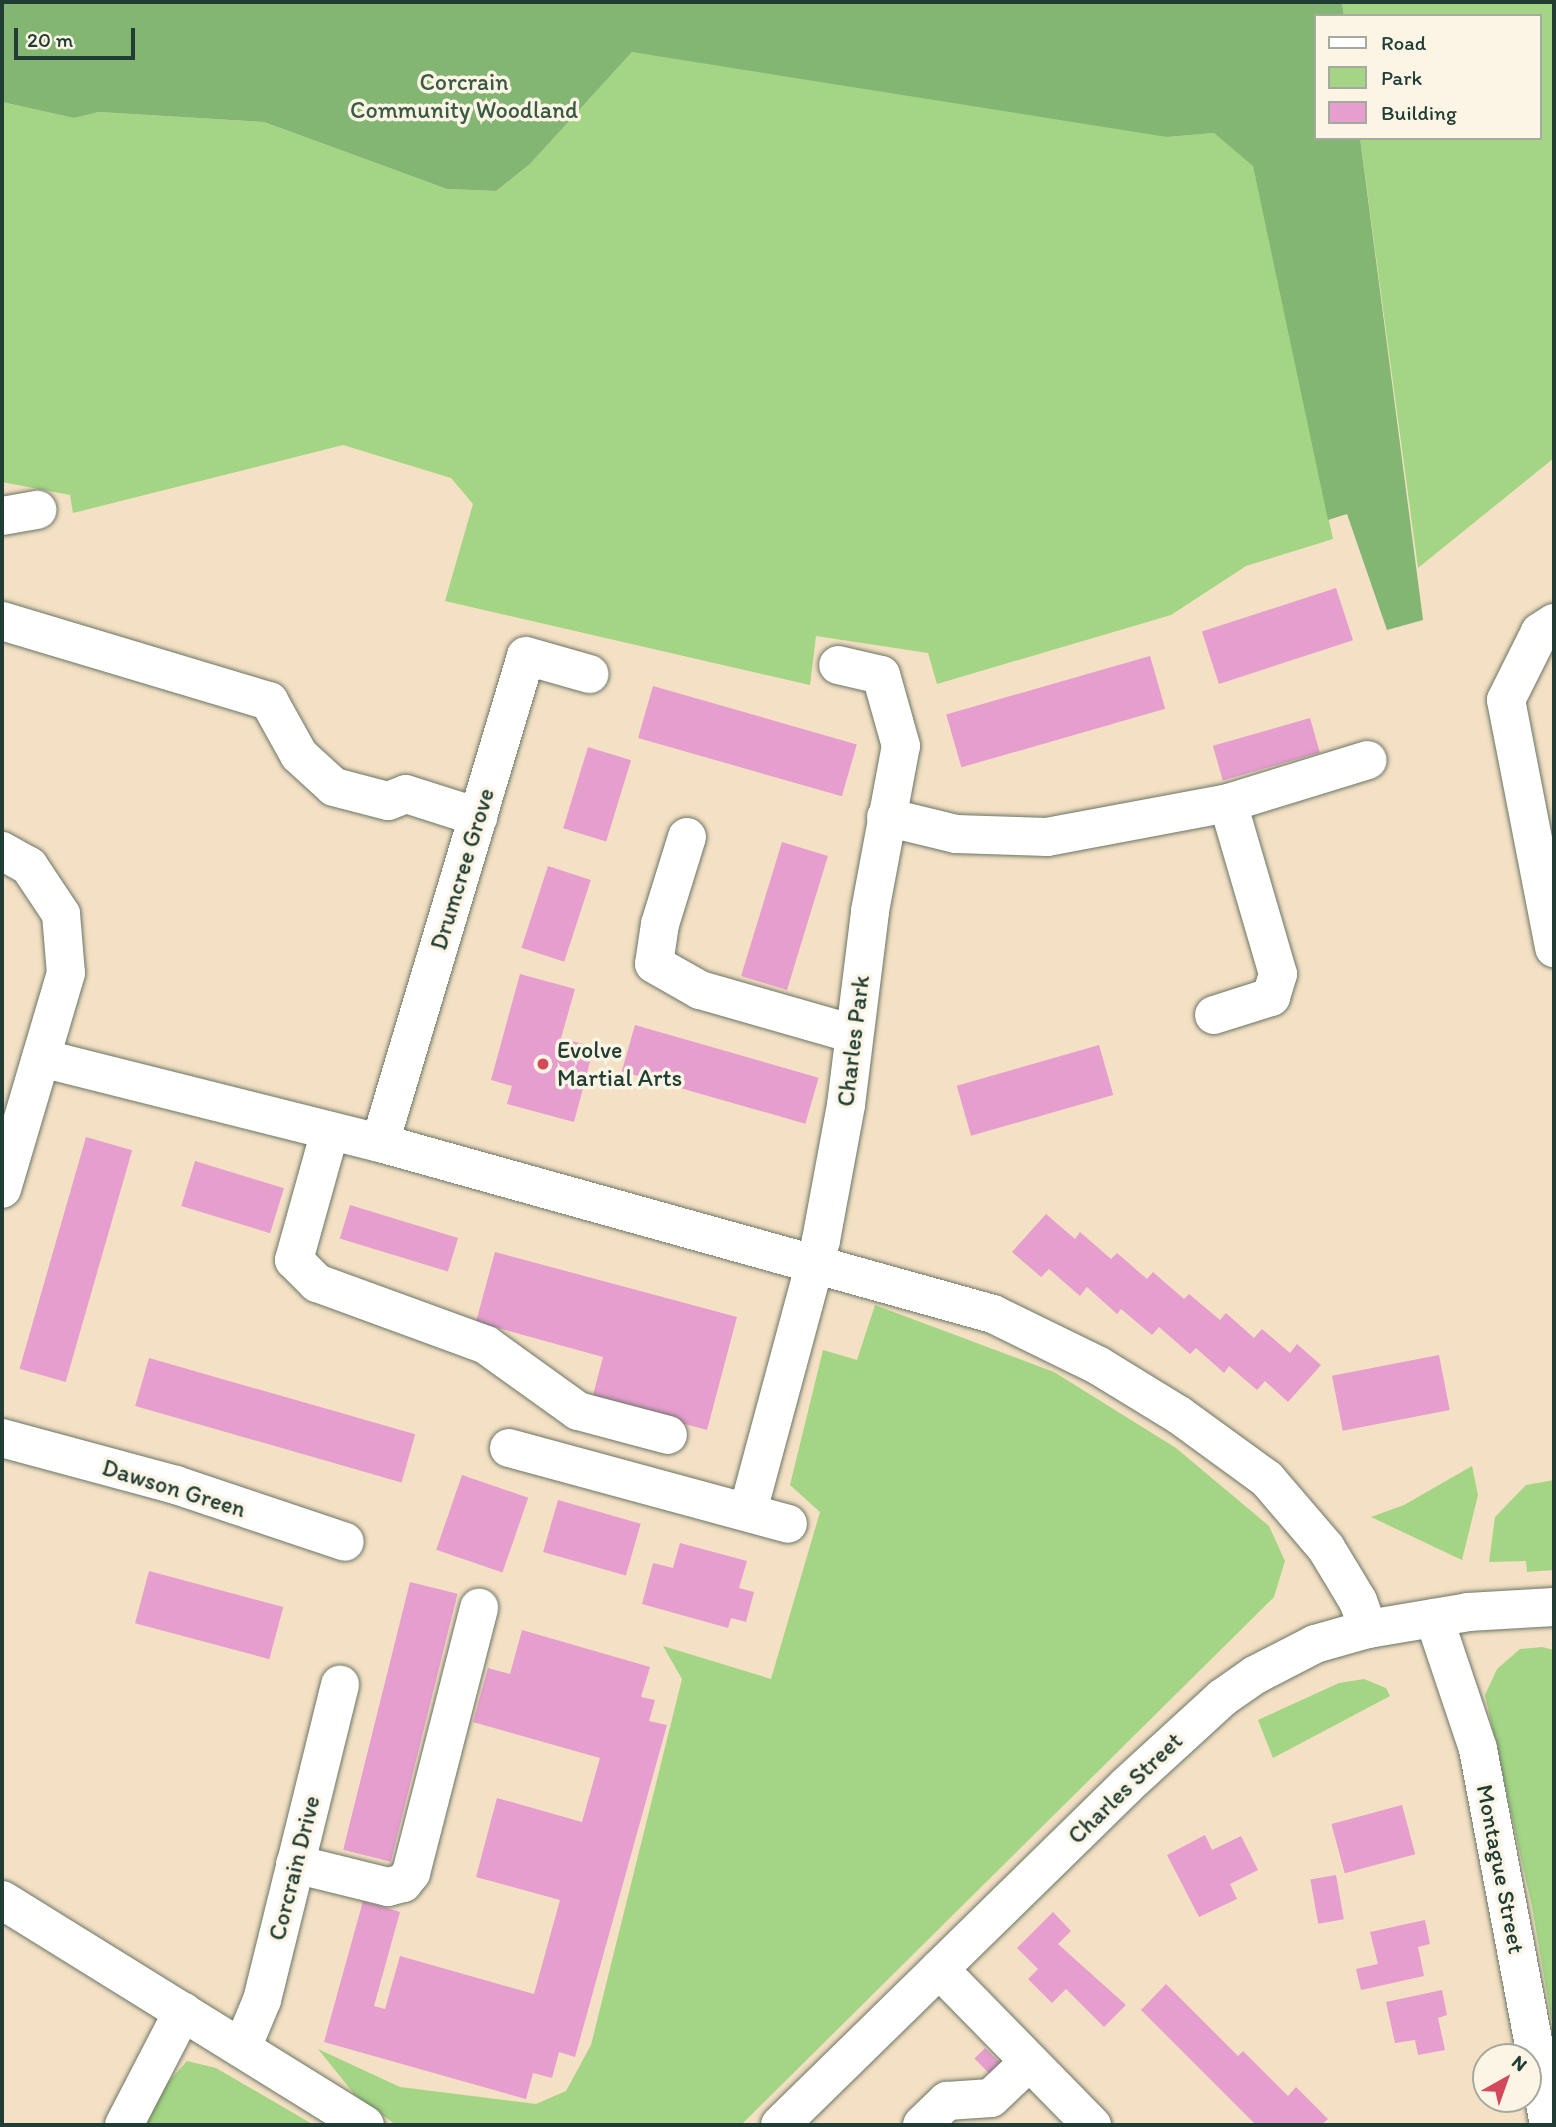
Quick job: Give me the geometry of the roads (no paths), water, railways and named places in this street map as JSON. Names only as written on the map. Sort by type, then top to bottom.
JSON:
[{"type":"street","points":[[2,621],[269,701],[299,755],[334,787],[388,801],[407,794],[478,817]]},
{"type":"street","points":[[1554,623],[1540,632],[1506,700],[1554,948]]},
{"type":"street","name":"Drumcree Grove","points":[[380,1143],[526,656],[589,674]]},
{"type":"street","name":"Charles Park","points":[[748,1511],[815,1265],[846,1105],[853,1034],[886,817],[901,746],[894,712],[881,674],[838,665]]},
{"type":"street","points":[[886,817],[956,834],[1046,837],[1228,803],[1368,760]]},
{"type":"street","points":[[1214,1015],[1271,997],[1278,974],[1228,803]]},
{"type":"street","points":[[687,837],[660,924],[654,964],[700,990],[853,1034]]},
{"type":"street","points":[[2,851],[29,866],[61,914],[66,973],[2,1189]]},
{"type":"street","points":[[41,1058],[380,1143],[993,1314],[1098,1366],[1179,1415],[1267,1479],[1326,1548],[1358,1601],[1368,1629]]},
{"type":"street","points":[[330,1131],[294,1260],[317,1283],[486,1345],[578,1411],[668,1435]]},
{"type":"street","name":"Dawson Green","points":[[2,1437],[176,1485],[345,1542]]},
{"type":"street","points":[[509,1448],[789,1524]]},
{"type":"street","name":"Charles Street","points":[[780,2125],[1222,1698],[1315,1644],[1368,1629],[1514,1607],[1554,1607]]},
{"type":"street","points":[[295,1864],[388,1887],[403,1883],[411,1872],[479,1608]]},
{"type":"street","name":"Montague Street","points":[[1434,1618],[1478,1749],[1549,2125]]},
{"type":"street","name":"Corcrain Drive","points":[[242,2048],[262,2000],[340,1685]]},
{"type":"street","points":[[2,1900],[365,2125]]},
{"type":"street","points":[[939,1969],[1092,2125]]},
{"type":"street","points":[[124,2125],[183,2011]]},
{"type":"street","points":[[922,2125],[947,2101],[991,2098],[1029,2062]]},
{"type":"place","name":"Evolve Martial Arts","points":[[543,1064]]},
{"type":"park label","name":"Corcrain Community Woodland","points":[[464,96]]}]
